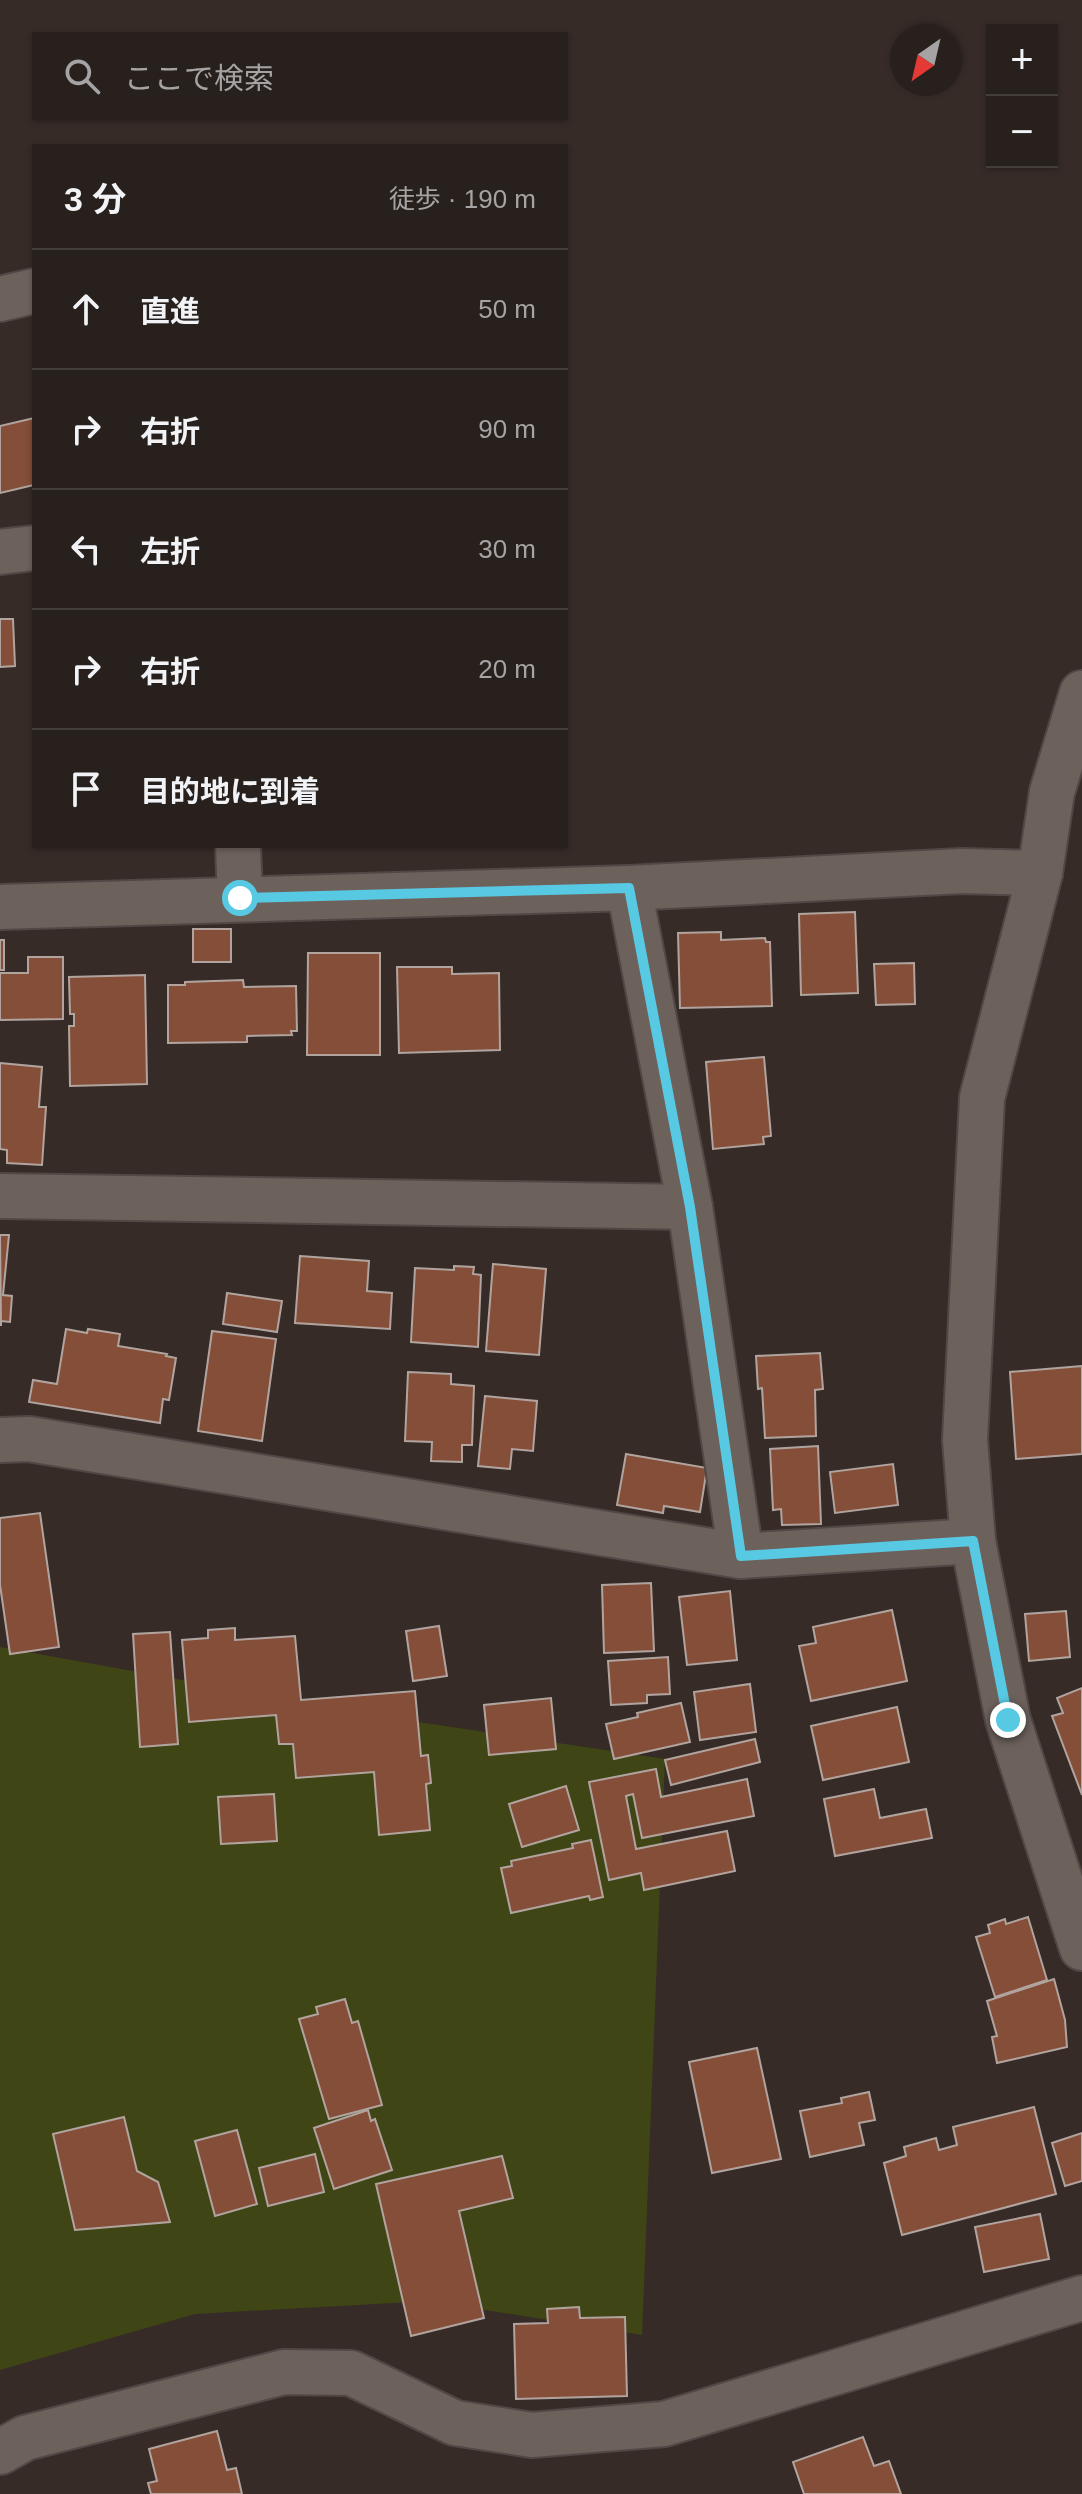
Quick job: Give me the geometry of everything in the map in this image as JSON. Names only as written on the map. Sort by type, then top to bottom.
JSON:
[{"type":"street","points":[[0,299],[32,291]]},
{"type":"street","points":[[0,552],[32,548]]},
{"type":"street","points":[[1082,693],[1052,792],[1040,873],[982,1098],[965,1440],[973,1541],[1008,1720],[1082,1948]]},
{"type":"street","points":[[238,848],[240,898]]},
{"type":"street","points":[[0,907],[629,888],[962,871],[1040,873]]},
{"type":"street","points":[[629,888],[690,1207],[741,1556]]},
{"type":"street","points":[[0,1196],[690,1207]]},
{"type":"street","points":[[0,1440],[29,1439],[741,1556],[973,1541]]},
{"type":"street","points":[[0,2452],[25,2438],[284,2372],[351,2373],[455,2423],[532,2435],[664,2424],[1082,2298]]},
{"type":"green space","points":[[0,1647],[385,1717],[665,1759],[642,2335],[429,2301],[195,2314],[0,2370]]},
{"type":"building","points":[[32,418],[32,485],[0,493],[0,426]]},
{"type":"building","points":[[0,619],[13,619],[15,666],[0,667]]},
{"type":"building","points":[[855,912],[858,993],[801,995],[799,914]]},
{"type":"building","points":[[193,929],[231,929],[231,962],[193,962]]},
{"type":"building","points":[[721,932],[721,940],[765,938],[766,942],[770,942],[772,1006],[680,1008],[678,933]]},
{"type":"building","points":[[0,940],[4,940],[4,970],[0,970]]},
{"type":"building","points":[[308,953],[380,953],[380,1055],[307,1055]]},
{"type":"building","points":[[28,957],[63,957],[63,1019],[0,1020],[0,973],[28,973]]},
{"type":"building","points":[[914,963],[915,1004],[876,1005],[874,964]]},
{"type":"building","points":[[397,967],[452,967],[452,974],[499,973],[500,1050],[399,1053]]},
{"type":"building","points":[[145,975],[147,1084],[70,1086],[69,1026],[74,1026],[74,1014],[70,1014],[69,977]]},
{"type":"building","points":[[243,980],[244,987],[296,986],[297,1031],[291,1031],[292,1035],[247,1036],[247,1042],[168,1043],[168,985]]},
{"type":"building","points":[[764,1057],[771,1136],[763,1137],[764,1144],[713,1149],[706,1062]]},
{"type":"building","points":[[0,1063],[42,1067],[39,1107],[46,1107],[42,1165],[7,1163],[7,1150],[0,1149]]},
{"type":"building","points":[[0,1235],[9,1235],[3,1295],[12,1296],[10,1322],[1,1321],[1,1326]]},
{"type":"building","points":[[300,1256],[369,1261],[367,1291],[392,1293],[390,1329],[295,1323]]},
{"type":"building","points":[[493,1264],[546,1269],[539,1355],[486,1351]]},
{"type":"building","points":[[454,1266],[474,1267],[473,1274],[481,1275],[478,1347],[411,1342],[415,1268],[454,1270]]},
{"type":"building","points":[[227,1293],[282,1301],[277,1332],[223,1324]]},
{"type":"building","points":[[66,1329],[120,1334],[118,1346],[176,1358],[169,1400],[163,1399],[160,1423],[29,1402],[33,1380],[57,1384]]},
{"type":"building","points":[[212,1331],[276,1339],[262,1441],[198,1431]]},
{"type":"building","points":[[820,1353],[823,1389],[815,1390],[816,1436],[765,1438],[762,1388],[758,1389],[756,1356]]},
{"type":"building","points":[[1082,1366],[1082,1454],[1016,1459],[1010,1372]]},
{"type":"building","points":[[408,1372],[451,1374],[451,1384],[474,1386],[472,1445],[462,1445],[462,1462],[431,1461],[432,1442],[405,1441]]},
{"type":"building","points":[[485,1396],[537,1401],[533,1451],[512,1449],[510,1469],[478,1466]]},
{"type":"building","points":[[818,1446],[821,1524],[782,1525],[781,1509],[773,1510],[770,1449]]},
{"type":"building","points":[[626,1454],[707,1468],[700,1512],[664,1506],[663,1513],[617,1505]]},
{"type":"building","points":[[893,1464],[898,1505],[835,1513],[830,1472]]},
{"type":"building","points":[[40,1513],[59,1647],[10,1654],[0,1585],[0,1518]]},
{"type":"building","points":[[651,1583],[654,1651],[604,1653],[602,1585]]},
{"type":"building","points":[[730,1591],[737,1660],[687,1665],[679,1597]]},
{"type":"building","points":[[892,1610],[907,1681],[811,1701],[799,1646],[816,1643],[813,1627]]},
{"type":"building","points":[[1066,1611],[1070,1657],[1029,1661],[1025,1614]]},
{"type":"building","points":[[439,1626],[447,1676],[413,1681],[406,1631]]},
{"type":"building","points":[[235,1628],[235,1640],[295,1636],[301,1700],[415,1691],[421,1756],[428,1755],[431,1783],[426,1784],[430,1830],[379,1835],[374,1772],[296,1778],[293,1744],[279,1744],[276,1715],[189,1722],[182,1640],[208,1638],[208,1630]]},
{"type":"building","points":[[170,1632],[178,1744],[140,1747],[133,1634]]},
{"type":"building","points":[[668,1657],[670,1694],[647,1695],[647,1703],[611,1705],[608,1661]]},
{"type":"building","points":[[750,1684],[756,1732],[700,1740],[694,1692]]},
{"type":"building","points":[[1082,1688],[1082,1795],[1052,1716],[1063,1713],[1057,1698]]},
{"type":"building","points":[[551,1698],[556,1749],[489,1755],[484,1705]]},
{"type":"building","points":[[681,1703],[690,1742],[614,1759],[606,1724]]},
{"type":"building","points":[[897,1707],[909,1762],[823,1780],[811,1726]]},
{"type":"building","points":[[755,1739],[760,1762],[671,1785],[665,1760]]},
{"type":"building","points":[[656,1769],[661,1797],[747,1779],[754,1816],[642,1838],[633,1794],[626,1796],[636,1849],[727,1831],[735,1871],[644,1890],[641,1873],[609,1880],[589,1782]]},
{"type":"building","points":[[566,1786],[579,1830],[522,1847],[509,1804]]},
{"type":"building","points":[[874,1789],[880,1818],[926,1809],[932,1838],[835,1856],[824,1799]]},
{"type":"building","points":[[274,1794],[277,1841],[221,1844],[218,1797]]},
{"type":"building","points":[[591,1840],[603,1897],[590,1900],[589,1896],[511,1913],[501,1868],[512,1866],[511,1861],[573,1848],[572,1844]]},
{"type":"building","points":[[1028,1917],[1047,1980],[995,1997],[976,1937],[990,1933],[988,1925],[1005,1919],[1006,1924]]},
{"type":"building","points":[[1054,1979],[1065,2020],[1067,2047],[997,2063],[992,2037],[997,2036],[987,2001]]},
{"type":"building","points":[[345,1999],[352,2023],[358,2021],[382,2105],[329,2119],[299,2019],[318,2014],[316,2007]]},
{"type":"building","points":[[757,2048],[781,2159],[712,2173],[689,2062]]},
{"type":"building","points":[[869,2092],[875,2120],[859,2123],[864,2145],[810,2157],[800,2111],[842,2103],[841,2098]]},
{"type":"building","points":[[1034,2107],[1056,2194],[902,2235],[884,2163],[906,2156],[904,2147],[936,2138],[939,2150],[957,2145],[953,2127]]},
{"type":"building","points":[[368,2110],[371,2121],[375,2119],[392,2170],[334,2189],[314,2128]]},
{"type":"building","points":[[124,2117],[137,2171],[158,2182],[170,2222],[75,2230],[53,2134]]},
{"type":"building","points":[[237,2130],[257,2204],[215,2216],[195,2141]]},
{"type":"building","points":[[1082,2133],[1082,2181],[1065,2186],[1052,2143]]},
{"type":"building","points":[[315,2154],[324,2192],[268,2206],[259,2168]]},
{"type":"building","points":[[502,2156],[513,2198],[459,2211],[484,2318],[411,2336],[376,2184]]},
{"type":"building","points":[[1040,2214],[1049,2259],[984,2272],[975,2227]]},
{"type":"building","points":[[579,2307],[580,2318],[625,2317],[627,2396],[516,2399],[514,2324],[548,2323],[547,2309]]},
{"type":"building","points":[[217,2431],[227,2470],[236,2468],[242,2494],[151,2494],[148,2483],[157,2481],[149,2449]]},
{"type":"building","points":[[863,2437],[874,2466],[889,2461],[901,2494],[804,2494],[793,2462]]},
{"type":"route","points":[[240,898],[629,888],[690,1207],[741,1556],[973,1541],[1008,1720]]}]
